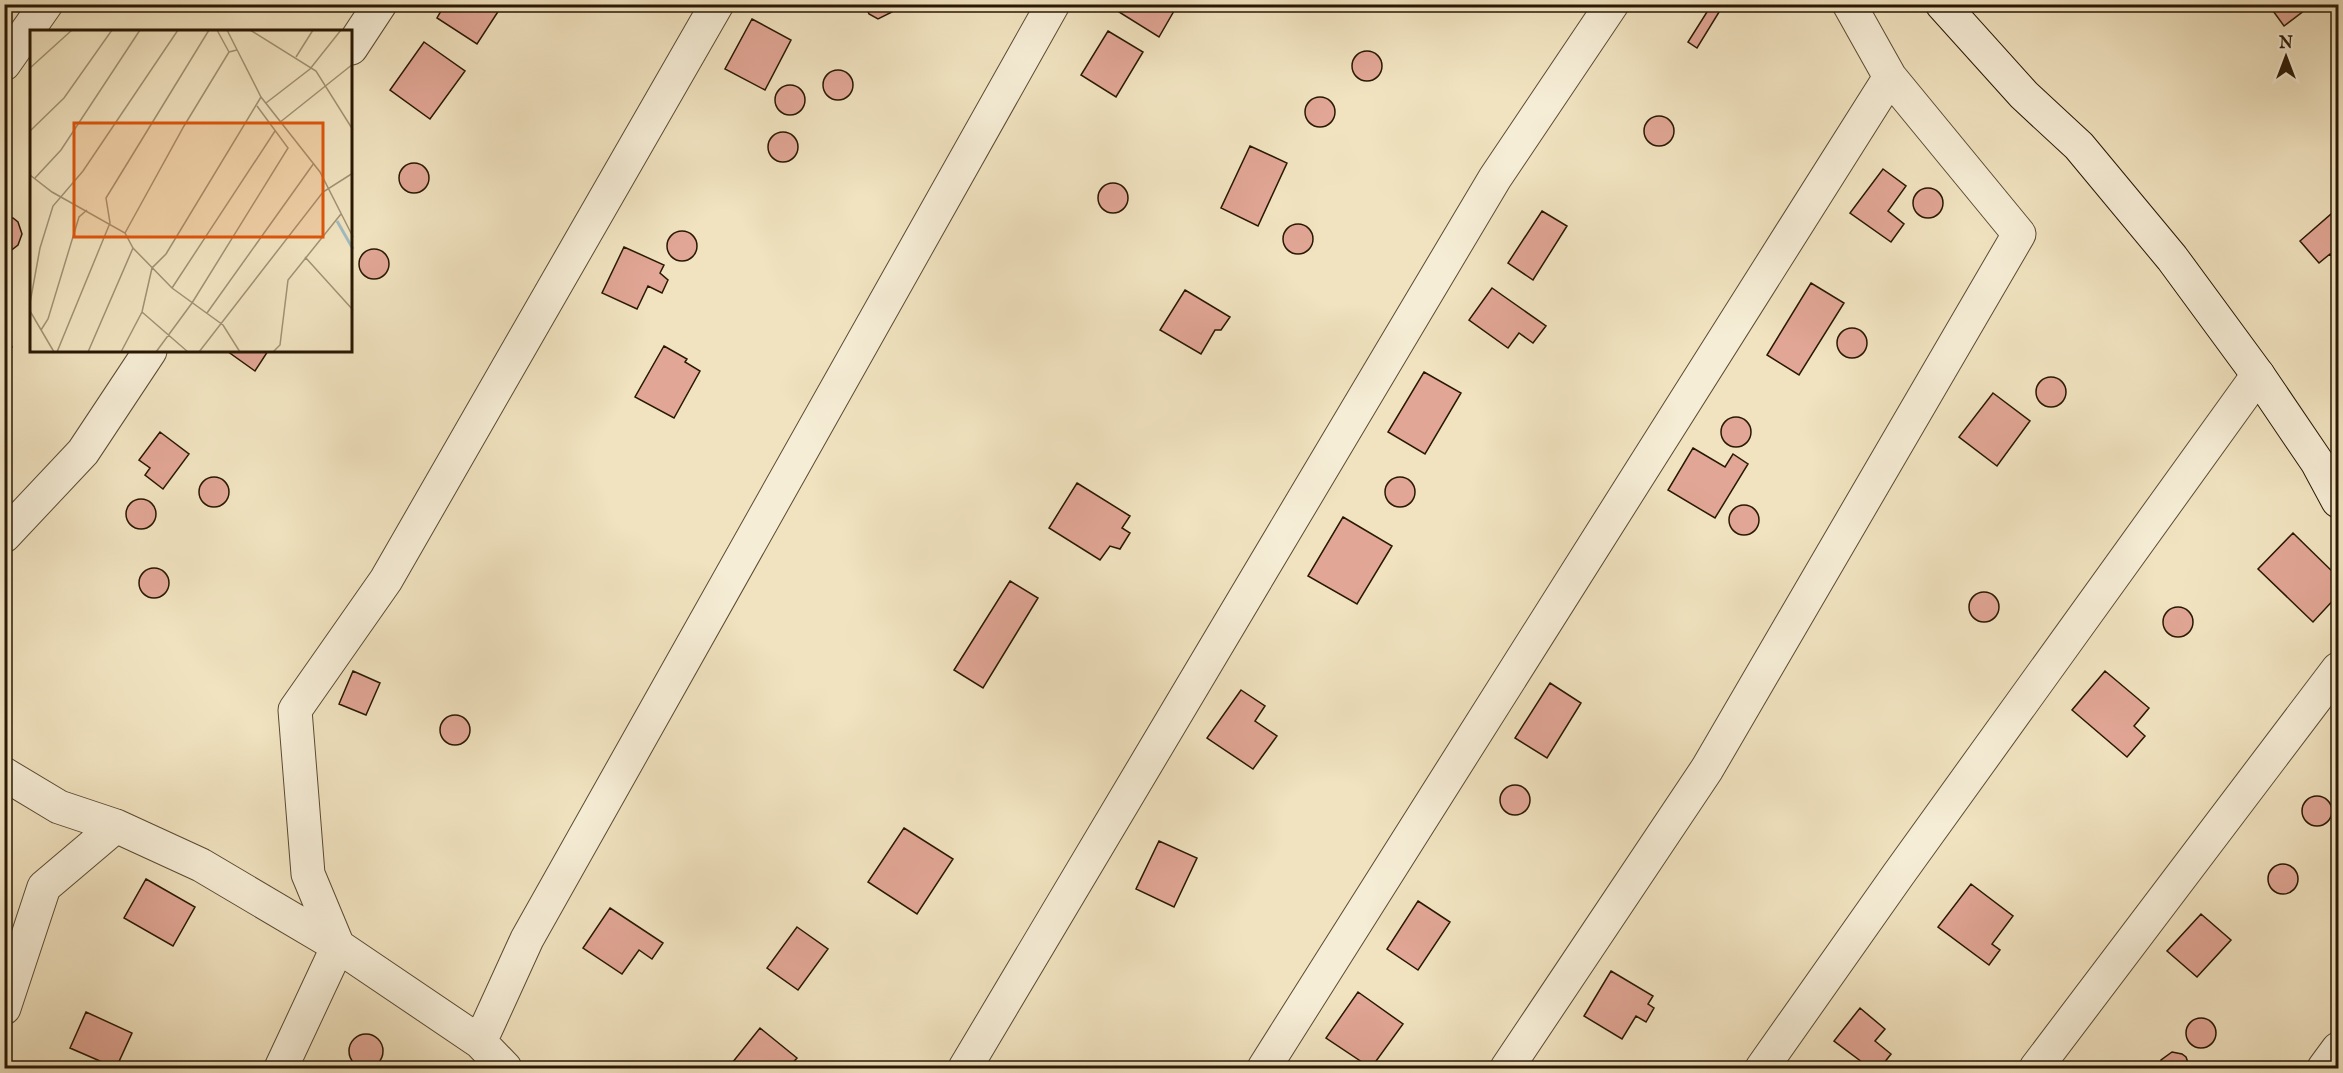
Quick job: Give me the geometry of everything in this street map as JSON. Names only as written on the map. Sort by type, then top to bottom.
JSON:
[{"type":"street","points":[[4,64],[46,4]]},
{"type":"street","points":[[352,46],[380,4]]},
{"type":"street","points":[[281,1068],[338,946],[308,874],[295,710],[386,580],[717,4]]},
{"type":"street","points":[[480,1042],[527,939],[1053,4]]},
{"type":"street","points":[[965,1068],[1495,178],[1612,4]]},
{"type":"street","points":[[1508,1068],[1707,769],[2019,234],[1890,77],[1849,4]]},
{"type":"street","points":[[1942,4],[2024,95],[2079,146],[2172,258],[2258,375],[2317,462],[2338,501]]},
{"type":"street","points":[[1264,1068],[1890,77]]},
{"type":"street","points":[[4,536],[83,452],[149,352]]},
{"type":"street","points":[[1762,1068],[2258,375]]},
{"type":"street","points":[[2036,1068],[2338,669]]},
{"type":"street","points":[[4,774],[59,807],[116,826],[201,865],[338,946],[480,1042],[505,1068]]},
{"type":"street","points":[[4,1008],[44,886],[116,826]]},
{"type":"street","points":[[2324,1068],[2338,1049]]},
{"type":"building","points":[[445,4],[503,4],[477,44],[437,18]]},
{"type":"building","points":[[895,4],[892,12],[878,19],[869,14],[865,5]]},
{"type":"building","points":[[1124,4],[1178,4],[1159,37],[1119,12]]},
{"type":"building","points":[[1694,4],[1724,4],[1697,48],[1688,42],[1707,12]]},
{"type":"building","points":[[2268,4],[2313,4],[2284,26]]},
{"type":"building","points":[[752,19],[791,40],[765,90],[725,69]]},
{"type":"building","points":[[1108,31],[1143,52],[1116,97],[1081,75]]},
{"type":"building","points":[[424,42],[465,71],[430,119],[390,90]]},
{"type":"building","points":[[1367,51],[1378,55],[1382,66],[1378,77],[1367,81],[1356,77],[1352,66],[1356,55]]},
{"type":"building","points":[[838,70],[849,74],[853,85],[849,96],[838,100],[827,96],[823,85],[827,74]]},
{"type":"building","points":[[790,85],[801,89],[805,100],[801,111],[790,115],[779,111],[775,100],[779,89]]},
{"type":"building","points":[[1320,97],[1331,101],[1335,112],[1331,123],[1320,127],[1309,123],[1305,112],[1309,101]]},
{"type":"building","points":[[1659,116],[1670,120],[1674,131],[1670,142],[1659,146],[1648,142],[1644,131],[1648,120]]},
{"type":"building","points":[[783,132],[794,136],[798,147],[794,158],[783,162],[772,158],[768,147],[772,136]]},
{"type":"building","points":[[1250,146],[1287,163],[1258,226],[1221,208]]},
{"type":"building","points":[[414,163],[425,167],[429,178],[425,189],[414,193],[403,189],[399,178],[403,167]]},
{"type":"building","points":[[1883,169],[1906,186],[1888,211],[1904,224],[1891,242],[1850,213]]},
{"type":"building","points":[[1113,183],[1124,187],[1128,198],[1124,209],[1113,213],[1102,209],[1098,198],[1102,187]]},
{"type":"building","points":[[1928,188],[1939,192],[1943,203],[1939,214],[1928,218],[1917,214],[1913,203],[1917,192]]},
{"type":"building","points":[[2338,208],[2338,264],[2330,254],[2319,263],[2300,241]]},
{"type":"building","points":[[1542,211],[1567,226],[1533,280],[1508,263]]},
{"type":"building","points":[[4,217],[13,218],[18,222],[22,234],[18,245],[9,252],[4,252]]},
{"type":"building","points":[[1298,224],[1309,228],[1313,239],[1309,250],[1298,254],[1287,250],[1283,239],[1287,228]]},
{"type":"building","points":[[682,231],[693,235],[697,246],[693,257],[682,261],[671,257],[667,246],[671,235]]},
{"type":"building","points":[[624,247],[664,265],[660,273],[668,280],[662,293],[648,286],[637,309],[602,293]]},
{"type":"building","points":[[374,249],[385,253],[389,264],[385,275],[374,279],[363,275],[359,264],[363,253]]},
{"type":"building","points":[[1811,283],[1844,303],[1799,375],[1767,355]]},
{"type":"building","points":[[1492,288],[1546,326],[1533,343],[1519,333],[1508,348],[1469,320]]},
{"type":"building","points":[[1185,290],[1230,317],[1221,330],[1215,330],[1201,354],[1160,330]]},
{"type":"building","points":[[1852,328],[1863,332],[1867,343],[1863,354],[1852,358],[1841,354],[1837,343],[1841,332]]},
{"type":"building","points":[[4,341],[12,347],[4,357]]},
{"type":"building","points":[[664,346],[687,359],[685,362],[700,371],[674,418],[635,397]]},
{"type":"building","points":[[228,352],[267,352],[255,371]]},
{"type":"building","points":[[1424,372],[1461,393],[1425,454],[1388,432]]},
{"type":"building","points":[[2051,377],[2062,381],[2066,392],[2062,403],[2051,407],[2040,403],[2036,392],[2040,381]]},
{"type":"building","points":[[1993,393],[2030,421],[1997,466],[1959,437]]},
{"type":"building","points":[[1736,417],[1747,421],[1751,432],[1747,443],[1736,447],[1725,443],[1721,432],[1725,421]]},
{"type":"building","points":[[160,432],[189,454],[163,489],[145,475],[150,468],[139,460]]},
{"type":"building","points":[[1693,448],[1725,467],[1733,454],[1748,464],[1715,518],[1668,490]]},
{"type":"building","points":[[214,477],[225,481],[229,492],[225,503],[214,507],[203,503],[199,492],[203,481]]},
{"type":"building","points":[[1400,477],[1411,481],[1415,492],[1411,503],[1400,507],[1389,503],[1385,492],[1389,481]]},
{"type":"building","points":[[1077,483],[1130,516],[1122,528],[1130,533],[1120,549],[1110,546],[1100,560],[1049,528]]},
{"type":"building","points":[[141,499],[152,503],[156,514],[152,525],[141,529],[130,525],[126,514],[130,503]]},
{"type":"building","points":[[1744,505],[1755,509],[1759,520],[1755,531],[1744,535],[1733,531],[1729,520],[1733,509]]},
{"type":"building","points":[[1343,517],[1392,546],[1357,604],[1308,576]]},
{"type":"building","points":[[2293,533],[2338,577],[2338,595],[2313,622],[2258,569]]},
{"type":"building","points":[[154,568],[165,572],[169,583],[165,594],[154,598],[143,594],[139,583],[143,572]]},
{"type":"building","points":[[1010,581],[1038,598],[983,688],[954,670]]},
{"type":"building","points":[[1984,592],[1995,596],[1999,607],[1995,618],[1984,622],[1973,618],[1969,607],[1973,596]]},
{"type":"building","points":[[2178,607],[2189,611],[2193,622],[2189,633],[2178,637],[2167,633],[2163,622],[2167,611]]},
{"type":"building","points":[[353,671],[380,683],[366,715],[339,704]]},
{"type":"building","points":[[2105,671],[2149,708],[2134,726],[2145,736],[2127,757],[2072,710]]},
{"type":"building","points":[[1550,683],[1581,703],[1547,758],[1515,738]]},
{"type":"building","points":[[1241,690],[1265,706],[1255,721],[1277,736],[1253,769],[1207,738]]},
{"type":"building","points":[[455,715],[466,719],[470,730],[466,741],[455,745],[444,741],[440,730],[444,719]]},
{"type":"building","points":[[1515,785],[1526,789],[1530,800],[1526,811],[1515,815],[1504,811],[1500,800],[1504,789]]},
{"type":"building","points":[[2317,796],[2328,800],[2332,811],[2328,822],[2317,826],[2306,822],[2302,811],[2306,800]]},
{"type":"building","points":[[904,828],[953,859],[917,914],[868,882]]},
{"type":"building","points":[[1159,841],[1197,858],[1174,907],[1136,889]]},
{"type":"building","points":[[2283,864],[2294,868],[2298,879],[2294,890],[2283,894],[2272,890],[2268,879],[2272,868]]},
{"type":"building","points":[[146,879],[195,907],[173,946],[124,918]]},
{"type":"building","points":[[1971,884],[2013,916],[1992,944],[2000,950],[1989,965],[1938,927]]},
{"type":"building","points":[[1418,901],[1450,922],[1418,970],[1387,949]]},
{"type":"building","points":[[610,908],[663,943],[652,959],[639,950],[622,974],[583,948]]},
{"type":"building","points":[[2201,914],[2231,940],[2197,977],[2167,951]]},
{"type":"building","points":[[797,927],[828,949],[798,990],[767,968]]},
{"type":"building","points":[[1611,971],[1653,996],[1648,1004],[1654,1008],[1646,1022],[1636,1016],[1622,1039],[1584,1016]]},
{"type":"building","points":[[1358,992],[1403,1024],[1371,1068],[1326,1038]]},
{"type":"building","points":[[1860,1008],[1885,1029],[1875,1041],[1891,1054],[1880,1068],[1870,1068],[1834,1041]]},
{"type":"building","points":[[86,1012],[132,1033],[116,1068],[70,1048]]},
{"type":"building","points":[[2201,1018],[2212,1022],[2216,1033],[2212,1044],[2201,1048],[2190,1044],[2186,1033],[2190,1022]]},
{"type":"building","points":[[760,1028],[797,1058],[788,1068],[728,1068]]},
{"type":"building","points":[[366,1034],[378,1039],[383,1051],[378,1063],[366,1068],[354,1063],[349,1051],[354,1039]]},
{"type":"building","points":[[2172,1052],[2186,1057],[2190,1068],[2159,1068],[2161,1060]]}]
